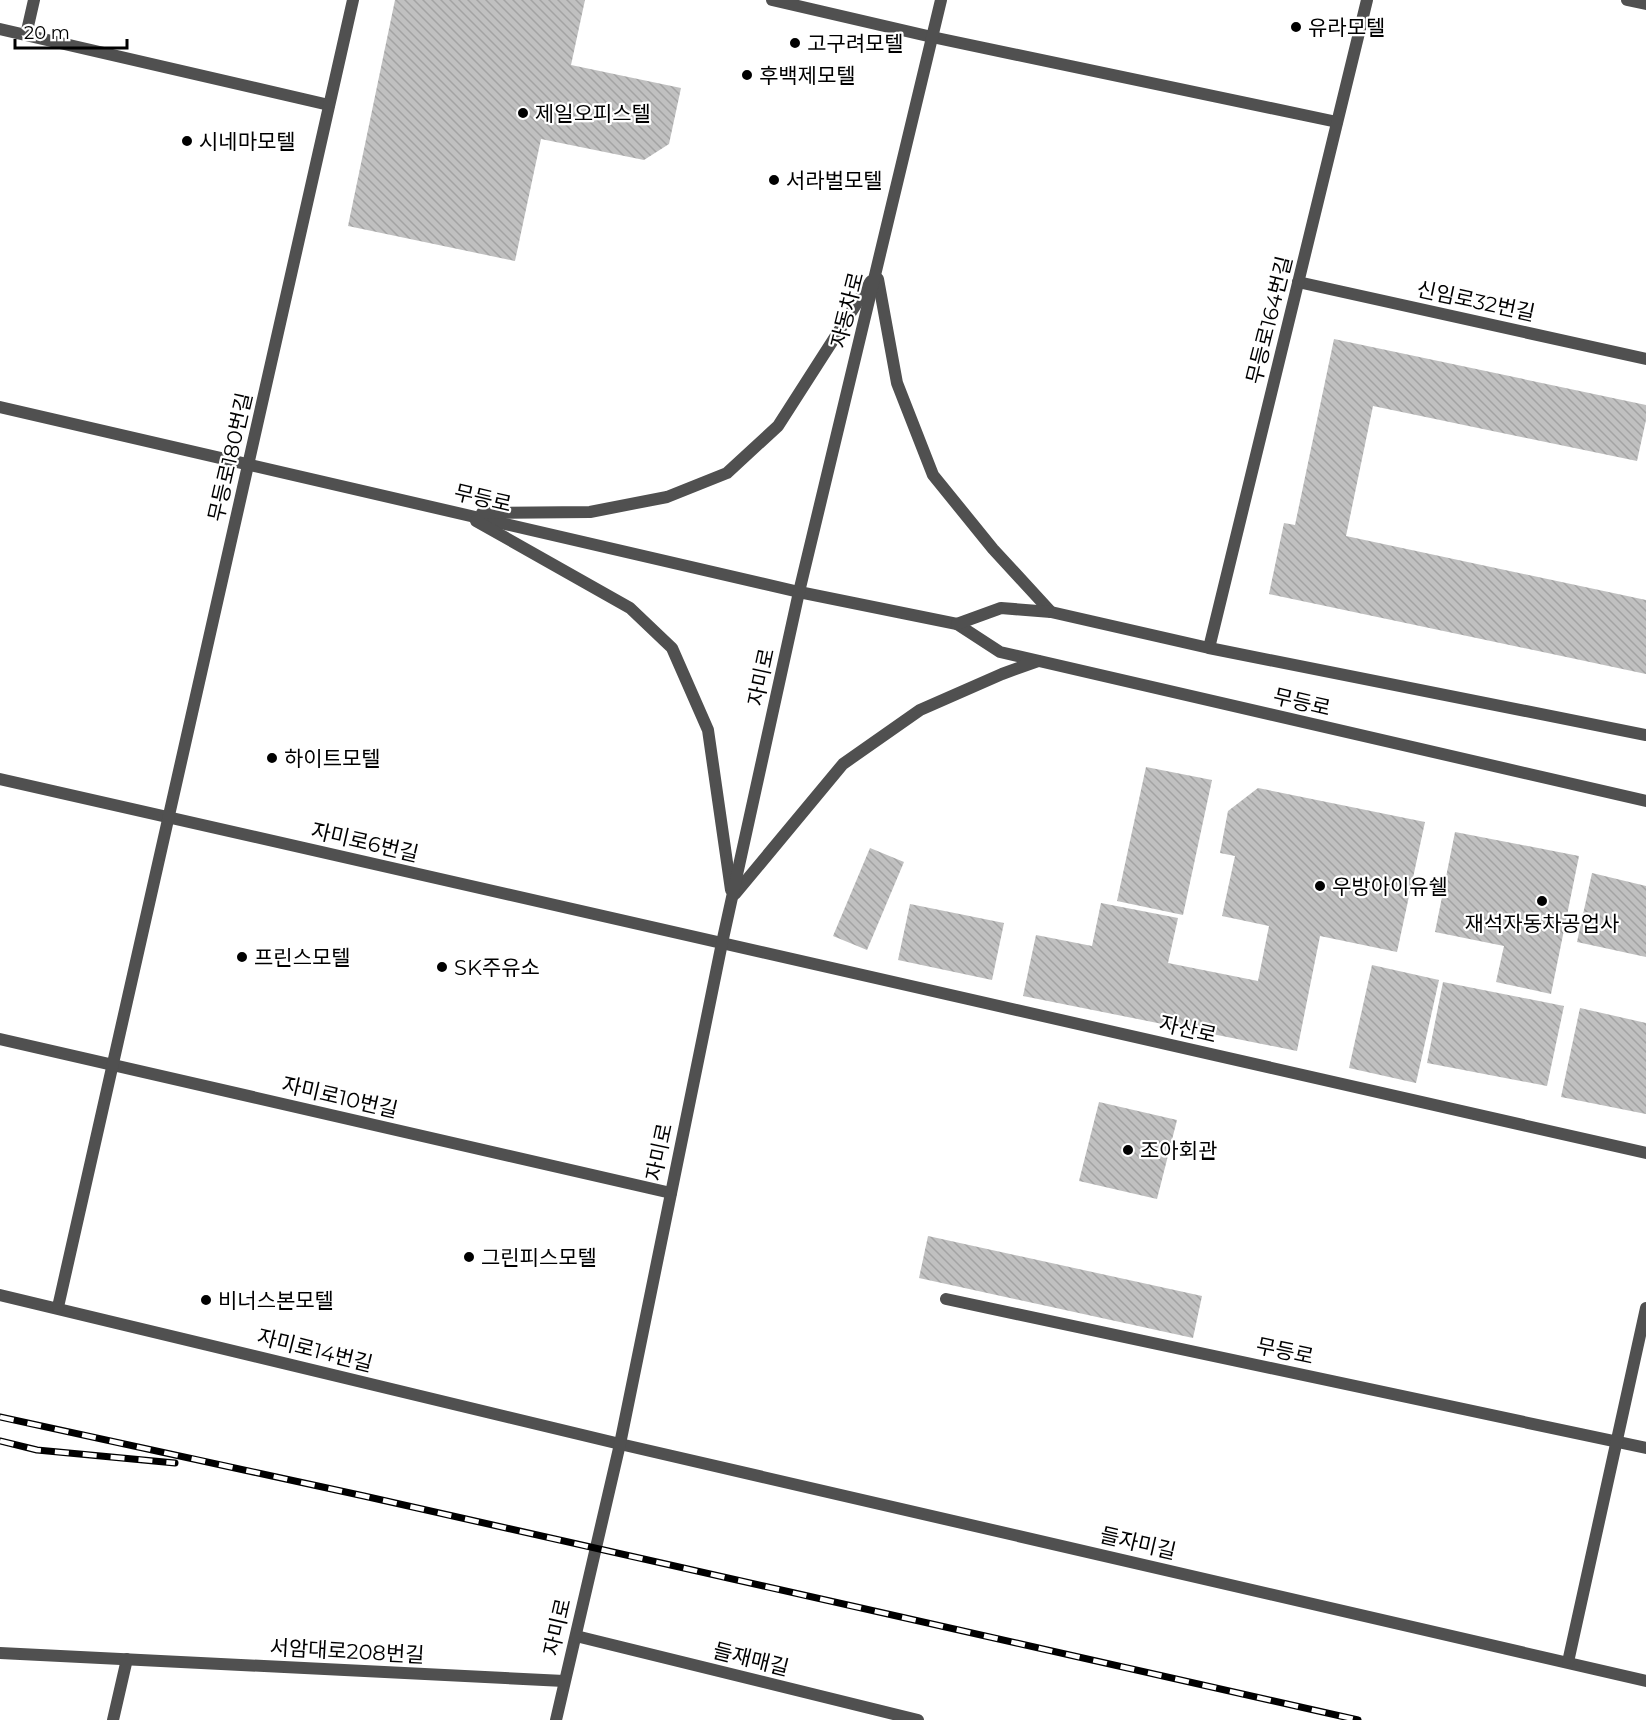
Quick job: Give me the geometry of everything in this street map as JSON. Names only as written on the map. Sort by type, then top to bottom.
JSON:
[{"type":"street","points":[[26,35],[34,0]]},
{"type":"street","name":"무등로180번길","points":[[58,1308],[353,0]]},
{"type":"street","points":[[772,0],[932,37],[1337,122]]},
{"type":"street","name":"자동차로","points":[[799,592],[940,0]]},
{"type":"street","name":"무등로164번길","points":[[1209,648],[1367,0]]},
{"type":"street","points":[[1626,0],[1646,4]]},
{"type":"street","points":[[0,29],[329,105]]},
{"type":"street","points":[[463,513],[590,512],[667,498],[727,473],[778,426],[876,273]]},
{"type":"street","points":[[876,273],[897,383],[933,476],[993,549],[1051,612]]},
{"type":"street","name":"신임로32번길","points":[[1298,282],[1646,359]]},
{"type":"street","name":"무등로","points":[[0,407],[799,592],[957,624],[1000,652],[1646,801]]},
{"type":"street","points":[[463,513],[630,608],[672,648],[708,730],[732,897]]},
{"type":"street","name":"자미로","points":[[556,1720],[620,1444],[722,943],[799,592]]},
{"type":"street","name":"무등로","points":[[957,624],[1001,608],[1051,612],[1209,648],[1646,735]]},
{"type":"street","points":[[732,897],[843,764],[920,710],[1002,674],[1039,661]]},
{"type":"street","name":"자미로6번길","points":[[0,779],[722,943]]},
{"type":"street","name":"자산로","points":[[722,943],[1646,1153]]},
{"type":"street","name":"자미로10번길","points":[[0,1040],[671,1193]]},
{"type":"street","name":"자미로14번길","points":[[0,1295],[620,1444]]},
{"type":"street","name":"무등로","points":[[946,1299],[1646,1448]]},
{"type":"street","points":[[1568,1662],[1646,1308]]},
{"type":"street","name":"들자미길","points":[[620,1444],[1646,1681]]},
{"type":"street","name":"들재매길","points":[[576,1636],[918,1720]]},
{"type":"street","name":"서암대로208번길","points":[[0,1653],[564,1681]]},
{"type":"street","points":[[112,1720],[128,1659]]},
{"type":"building","name":"제일오피스텔","points":[[395,0],[585,0],[571,65],[681,88],[669,144],[644,160],[541,139],[515,261],[348,226]]},
{"type":"building","points":[[1334,339],[1646,405],[1646,420],[1637,461],[1373,406],[1346,536],[1646,600],[1646,674],[1269,594],[1284,523],[1295,525]]},
{"type":"building","points":[[1146,767],[1212,780],[1183,915],[1117,901]]},
{"type":"building","points":[[1258,788],[1425,822],[1397,952],[1320,936],[1297,1051],[1023,996],[1036,935],[1092,946],[1101,903],[1178,918],[1168,963],[1258,981],[1269,926],[1222,916],[1235,856],[1220,853],[1228,811]]},
{"type":"building","points":[[1455,832],[1579,856],[1551,994],[1496,982],[1504,946],[1435,932]]},
{"type":"building","points":[[870,848],[904,862],[867,950],[833,936]]},
{"type":"building","points":[[1592,873],[1646,886],[1646,957],[1577,942]]},
{"type":"building","points":[[910,904],[1004,923],[992,980],[898,960]]},
{"type":"building","points":[[1372,965],[1439,980],[1416,1083],[1349,1068]]},
{"type":"building","points":[[1443,982],[1564,1006],[1547,1086],[1427,1063]]},
{"type":"building","points":[[1580,1008],[1646,1023],[1646,1114],[1561,1097]]},
{"type":"building","name":"조아회관","points":[[1099,1102],[1177,1120],[1157,1199],[1079,1181]]},
{"type":"building","points":[[928,1236],[1202,1296],[1193,1338],[919,1278]]},
{"type":"railway","points":[[0,1417],[364,1496],[1358,1720]]},
{"type":"railway","points":[[0,1441],[37,1450],[175,1463]]},
{"type":"place","name":"유라모텔","points":[[1296,27]]},
{"type":"place","name":"고구려모텔","points":[[795,43]]},
{"type":"place","name":"후백제모텔","points":[[747,75]]},
{"type":"place","name":"제일오피스텔","points":[[523,113]]},
{"type":"place","name":"시네마모텔","points":[[187,141]]},
{"type":"place","name":"서라벌모텔","points":[[774,180]]},
{"type":"place","name":"하이트모텔","points":[[272,758]]},
{"type":"place","name":"우방아이유쉘","points":[[1320,886]]},
{"type":"place","name":"재석자동차공업사","points":[[1542,901]]},
{"type":"place","name":"프린스모텔","points":[[242,957]]},
{"type":"place","name":"SK주유소","points":[[442,967]]},
{"type":"place","name":"조아회관","points":[[1128,1150]]},
{"type":"place","name":"그린피스모텔","points":[[469,1257]]},
{"type":"place","name":"비너스본모텔","points":[[206,1300]]}]
